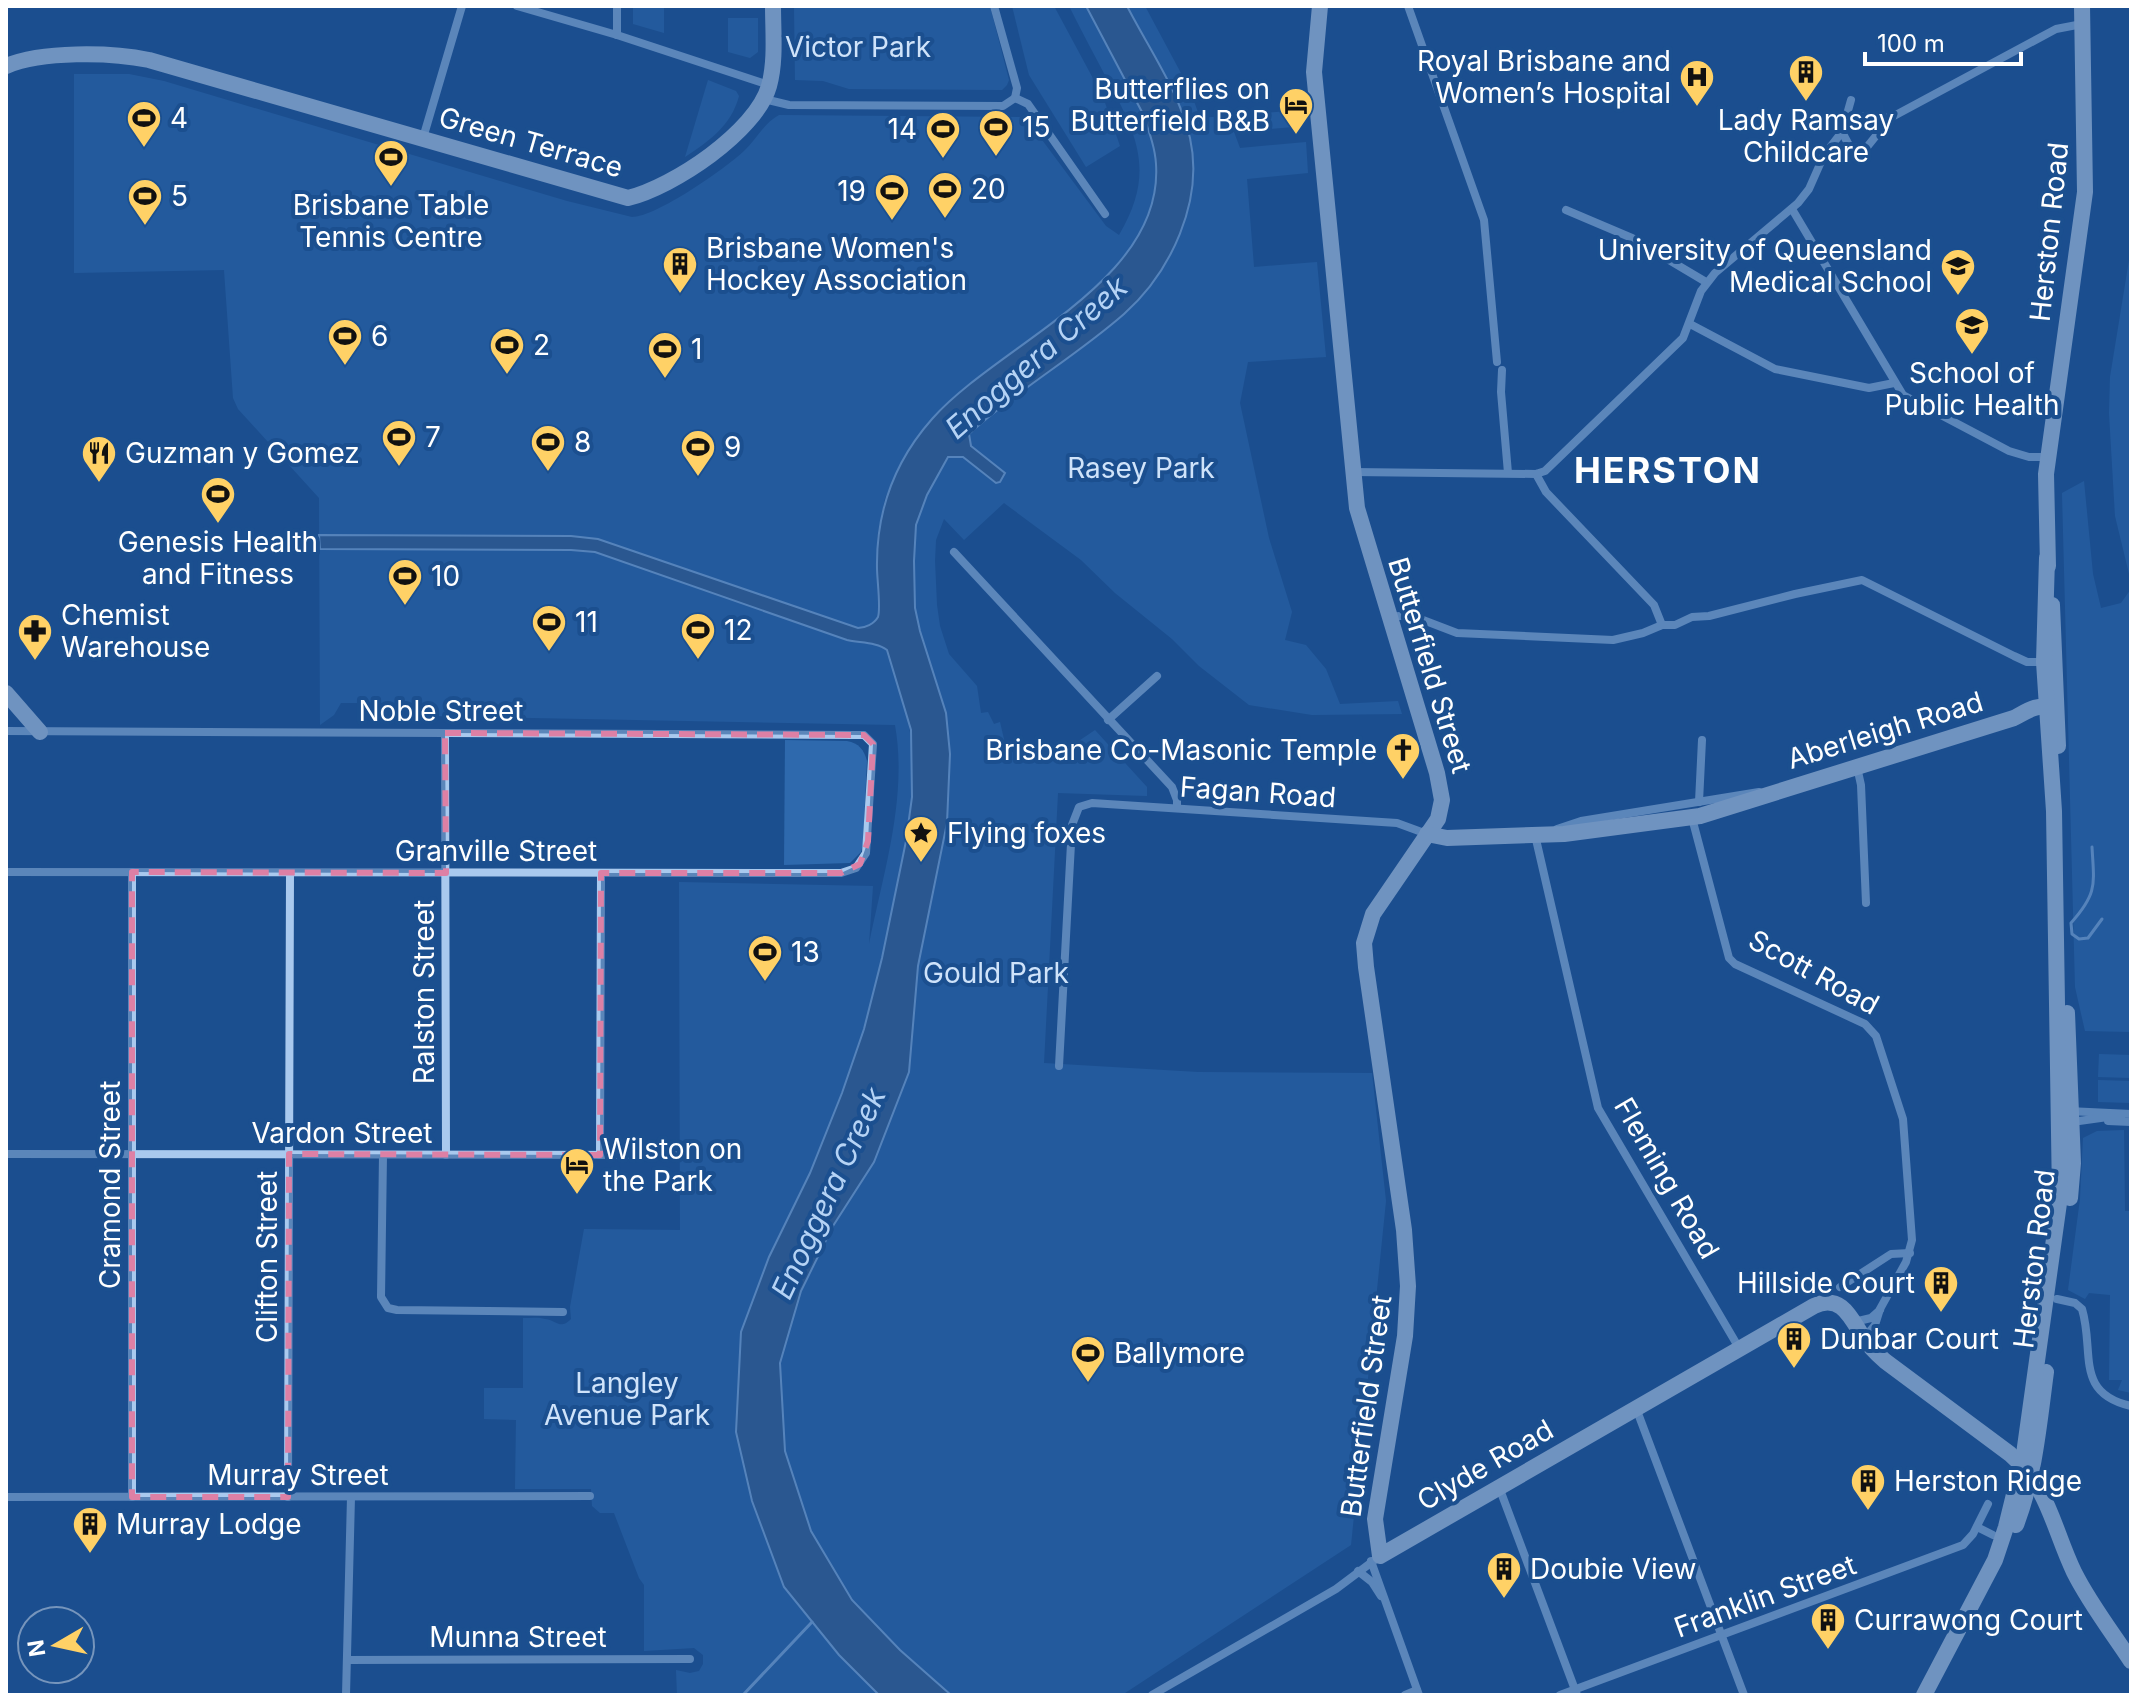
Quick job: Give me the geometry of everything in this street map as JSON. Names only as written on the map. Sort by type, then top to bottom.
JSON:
[{"type":"street","points":[[423,138],[462,6]]},
{"type":"street","points":[[517,6],[617,35],[767,92],[789,105],[1003,106],[1015,98],[1017,88],[994,6]]},
{"type":"street","points":[[617,6],[617,35]]},
{"type":"street","points":[[767,92],[773,61],[773,6]]},
{"type":"street","name":"Butterfield Street","points":[[1320,6],[1314,72],[1357,508],[1442,795],[1438,819],[1373,914],[1364,943],[1404,1230],[1408,1286],[1405,1336],[1375,1519],[1375,1559]]},
{"type":"street","points":[[1408,6],[1483,217],[1508,473]]},
{"type":"street","name":"Herston Road","points":[[1924,1695],[2013,1532],[2027,1471],[2057,1299],[2072,1177],[2066,1117],[2050,711],[2044,662],[2045,489],[2085,192],[2082,6]]},
{"type":"street","points":[[1824,155],[1850,147],[1867,147],[1892,117],[2051,31],[2082,24]]},
{"type":"street","name":"Green Terrace","points":[[6,66],[41,56],[136,57],[628,198],[647,194],[723,148],[767,92]]},
{"type":"street","points":[[1015,98],[1028,104],[1105,214]]},
{"type":"street","points":[[1352,472],[1536,474],[1549,468],[1683,338],[1706,282],[1792,209],[1809,189],[1824,155],[1842,132],[1851,100],[1868,118],[1876,134]]},
{"type":"street","points":[[1846,121],[1856,116],[1892,117]]},
{"type":"street","points":[[1842,132],[1850,147]]},
{"type":"street","points":[[1792,209],[1903,395],[2009,451],[2029,457],[2048,457]]},
{"type":"street","points":[[1566,210],[1632,238],[1706,282]]},
{"type":"street","points":[[1690,324],[1775,369],[1869,388],[1894,383]]},
{"type":"street","points":[[1536,474],[1546,492],[1654,605],[1662,625]]},
{"type":"street","points":[[954,552],[1172,787],[1177,808]]},
{"type":"street","name":"Herston Road","points":[[2047,558],[2055,624],[2050,711]]},
{"type":"street","points":[[1389,617],[1410,615],[1457,633],[1613,640],[1662,625],[1675,625],[1692,617],[1709,616],[1862,580],[2027,662],[2044,662]]},
{"type":"street","points":[[1108,720],[1157,676]]},
{"type":"street","points":[[6,693],[40,732]]},
{"type":"street","name":"Aberleigh Road","points":[[1427,834],[1447,838],[1575,833],[1692,818],[2014,718],[2031,709],[2050,711]]},
{"type":"street","name":"Noble Street","points":[[6,731],[864,735],[873,744]]},
{"type":"street","name":"Ralston Street","points":[[445,733],[446,1155]]},
{"type":"street","points":[[1699,802],[1702,740]]},
{"type":"street","name":"Granville Street","points":[[6,872],[841,873],[856,868],[863,860],[868,841],[873,744]]},
{"type":"street","points":[[1857,766],[1861,785],[1866,903]]},
{"type":"street","name":"Aberleigh Road","points":[[1538,835],[1578,821],[1745,793],[1772,792]]},
{"type":"street","name":"Fagan Road","points":[[1059,1066],[1072,825],[1075,812],[1084,804],[1397,823],[1427,834]]},
{"type":"street","name":"Scott Road","points":[[1692,818],[1729,958],[1735,964],[1865,1024],[1876,1036],[1903,1119],[1912,1240],[1910,1253],[1880,1309],[1876,1323],[1864,1338]]},
{"type":"street","name":"Fleming Road","points":[[1538,835],[1598,1108],[1739,1348]]},
{"type":"street","name":"Cramond Street","points":[[132,872],[132,1497]]},
{"type":"street","name":"Clifton Street","points":[[288,1497],[290,873]]},
{"type":"street","points":[[600,1155],[601,873]]},
{"type":"street","points":[[2066,1117],[2131,1114]]},
{"type":"street","points":[[2099,1120],[2131,1114]]},
{"type":"street","points":[[2066,1117],[2131,1122]]},
{"type":"street","name":"Herston Road","points":[[2027,1471],[2038,1358],[2060,1196],[2066,1117]]},
{"type":"street","name":"Vardon Street","points":[[6,1154],[678,1155]]},
{"type":"street","points":[[383,1155],[381,1297],[388,1308],[563,1312]]},
{"type":"street","points":[[1840,1287],[1891,1254],[1910,1253]]},
{"type":"street","points":[[2038,1358],[2045,1345],[2049,1316],[2057,1299],[2075,1303],[2082,1309],[2090,1370],[2096,1389],[2114,1402],[2131,1406]]},
{"type":"street","name":"Clyde Road","points":[[1152,1695],[1336,1589],[1375,1559],[1820,1303],[1835,1303],[1852,1318]]},
{"type":"street","points":[[1852,1318],[1871,1318],[1880,1309]]},
{"type":"street","points":[[1852,1318],[1864,1338],[1885,1361],[2027,1471],[2047,1500],[2075,1574],[2131,1661]]},
{"type":"street","points":[[1636,1408],[1744,1695]]},
{"type":"street","points":[[1499,1487],[1576,1692]]},
{"type":"street","name":"Murray Street","points":[[6,1497],[590,1496]]},
{"type":"street","points":[[346,1695],[351,1497]]},
{"type":"street","name":"Franklin Street","points":[[1560,1695],[1576,1692],[1963,1545],[1977,1527],[1988,1504]]},
{"type":"street","points":[[1977,1527],[1993,1535]]},
{"type":"street","points":[[1375,1559],[1386,1603],[1418,1693],[1405,1695]]},
{"type":"street","points":[[1358,1571],[1373,1584],[1386,1603]]},
{"type":"street","name":"Munna Street","points":[[347,1660],[690,1659]]},
{"type":"highlighted area","points":[[445,733],[864,735],[873,744],[868,841],[860,864],[841,873],[601,873],[600,1155],[289,1154],[288,1497],[132,1497],[132,872],[446,873]]},
{"type":"green space","points":[[633,6],[664,6],[664,33],[633,24]]},
{"type":"green space","name":"Victor Park","points":[[794,6],[990,6],[1009,80],[1002,90],[849,89],[823,81],[795,80]]},
{"type":"green space","points":[[1012,6],[1054,6],[1103,97],[1120,146],[1086,167],[1029,75]]},
{"type":"green space","name":"Langley Avenue Park","points":[[1069,6],[1086,6],[1140,108],[1153,144],[1156,163],[1152,202],[1136,240],[1099,286],[958,394],[923,429],[909,449],[885,498],[877,537],[878,612],[907,711],[913,755],[910,818],[882,958],[864,1029],[810,1173],[769,1257],[741,1332],[736,1432],[752,1501],[784,1586],[839,1655],[879,1695],[677,1695],[676,1670],[699,1671],[703,1655],[694,1648],[644,1651],[644,1585],[614,1513],[600,1513],[592,1506],[591,1489],[515,1489],[516,1420],[484,1419],[484,1388],[523,1388],[523,1318],[543,1318],[561,1324],[571,1319],[570,1307],[584,1229],[680,1230],[679,882],[873,886],[869,944],[896,807],[898,752],[895,725],[430,716],[423,703],[341,703],[334,715],[320,725],[319,498],[238,409],[233,398],[224,270],[74,273],[74,74],[129,74],[164,81],[567,201],[632,217],[657,209],[707,180],[744,151],[779,115],[1025,117],[1106,226],[1119,235],[1137,194],[1139,158],[1129,122]]},
{"type":"green space","name":"Ballymore","points":[[1127,6],[1145,6],[1190,90],[1200,118],[1302,110],[1304,126],[1234,132],[1240,148],[1306,142],[1308,173],[1247,179],[1254,267],[1317,262],[1326,357],[1248,362],[1240,403],[1269,538],[1292,612],[1285,640],[1306,645],[1326,669],[1340,704],[1398,701],[1402,714],[1312,715],[1249,705],[1199,666],[1081,560],[1004,503],[964,540],[944,519],[936,540],[935,561],[940,626],[949,654],[977,686],[981,713],[988,712],[994,724],[1000,722],[1007,752],[1061,753],[1095,730],[1147,787],[1147,796],[1058,793],[1044,1063],[1198,1072],[1372,1073],[1386,1201],[1351,1545],[1122,1695],[951,1695],[900,1650],[852,1600],[811,1531],[785,1451],[780,1363],[801,1291],[909,1072],[918,966],[949,800],[950,754],[946,713],[915,608],[914,539],[920,511],[940,469],[965,438],[1185,218],[1191,158],[1187,132],[1169,82]]},
{"type":"green space","points":[[728,18],[758,18],[758,52],[750,58],[728,52]]},
{"type":"green space","points":[[708,80],[736,91],[739,96],[725,124],[711,139],[685,157]]},
{"type":"green space","points":[[2131,248],[2131,582],[2115,516],[2109,413],[2110,377]]},
{"type":"green space","points":[[2084,481],[2093,574],[2101,608],[2121,603],[2131,589],[2131,1032],[2085,1031],[2075,987],[2062,493]]},
{"type":"green space","points":[[785,740],[847,741],[858,745],[864,754],[867,761],[863,844],[861,852],[850,863],[784,865]]},
{"type":"green space","points":[[2099,1054],[2131,1055],[2131,1078],[2098,1077]]},
{"type":"green space","points":[[2098,1080],[2131,1081],[2131,1103],[2098,1102]]},
{"type":"green space","points":[[2124,1130],[2125,1211],[2131,1211],[2131,1393],[2118,1390],[2122,1380],[2109,1380],[2110,1295],[2089,1293],[2085,1299],[2068,1290],[2080,1199],[2083,1138],[2097,1131]]},
{"type":"water","name":"Enoggera Creek","points":[[1086,6],[1127,6],[1171,87],[1190,138],[1193,162],[1188,210],[1169,256],[1141,297],[1105,330],[969,434],[971,446],[1005,473],[1000,482],[996,483],[963,457],[948,457],[927,495],[916,525],[915,608],[946,713],[950,754],[947,823],[918,966],[909,1072],[874,1162],[833,1226],[801,1291],[780,1363],[785,1451],[811,1531],[852,1600],[900,1650],[951,1695],[879,1695],[839,1655],[784,1587],[752,1501],[736,1432],[741,1332],[769,1257],[810,1173],[864,1029],[906,841],[912,797],[911,730],[887,650],[873,644],[847,640],[595,552],[320,549],[319,535],[571,536],[598,539],[858,628],[872,624],[879,613],[877,568],[884,507],[907,452],[932,419],[961,391],[1072,308],[1106,277],[1134,243],[1151,206],[1156,164],[1149,131]]},
{"type":"waterway","points":[[2092,847],[2092,888],[2086,904],[2071,923],[2072,934],[2079,939],[2088,938],[2102,919]]},
{"type":"waterway","points":[[743,1695],[812,1622]]},
{"type":"place","name":"Lady Ramsay Childcare","points":[[1806,103]]},
{"type":"place","name":"Royal Brisbane and Women’s Hospital","points":[[1697,108]]},
{"type":"place","name":"Butterflies on Butterfield B&B","points":[[1296,136]]},
{"type":"place","name":"4","points":[[144,149]]},
{"type":"place","name":"15","points":[[996,158]]},
{"type":"place","name":"14","points":[[943,160]]},
{"type":"place","name":"Brisbane Table Tennis Centre","points":[[391,188]]},
{"type":"place","name":"20","points":[[945,220]]},
{"type":"place","name":"19","points":[[892,222]]},
{"type":"place","name":"5","points":[[145,227]]},
{"type":"place","name":"Brisbane Women's Hockey Association","points":[[680,295]]},
{"type":"place","name":"University of Queensland Medical School","points":[[1958,297]]},
{"type":"place","name":"School of Public Health","points":[[1972,356]]},
{"type":"place","name":"6","points":[[345,367]]},
{"type":"place","name":"2","points":[[507,376]]},
{"type":"place","name":"1","points":[[665,380]]},
{"type":"place","name":"7","points":[[399,468]]},
{"type":"place","name":"8","points":[[548,473]]},
{"type":"place","name":"9","points":[[698,478]]},
{"type":"place","name":"Guzman y Gomez","points":[[99,484]]},
{"type":"place","name":"Genesis Health and Fitness","points":[[218,525]]},
{"type":"place","name":"10","points":[[405,607]]},
{"type":"place","name":"11","points":[[549,653]]},
{"type":"place","name":"12","points":[[698,661]]},
{"type":"place","name":"Chemist Warehouse","points":[[35,662]]},
{"type":"place","name":"Brisbane Co-Masonic Temple","points":[[1403,781]]},
{"type":"place","name":"Flying foxes","points":[[921,864]]},
{"type":"place","name":"13","points":[[765,983]]},
{"type":"place","name":"Wilston on the Park","points":[[577,1196]]},
{"type":"place","name":"Hillside Court","points":[[1941,1314]]},
{"type":"place","name":"Dunbar Court","points":[[1794,1370]]},
{"type":"place","name":"Ballymore","points":[[1088,1384]]},
{"type":"place","name":"Herston Ridge","points":[[1868,1512]]},
{"type":"place","name":"Murray Lodge","points":[[90,1555]]},
{"type":"place","name":"Doubie View","points":[[1504,1600]]},
{"type":"place","name":"Currawong Court","points":[[1828,1651]]},
{"type":"district","name":"HERSTON","points":[[1668,470]]},
{"type":"park label","name":"Rasey Park","points":[[1141,468]]},
{"type":"park label","name":"Gould Park","points":[[996,973]]}]
